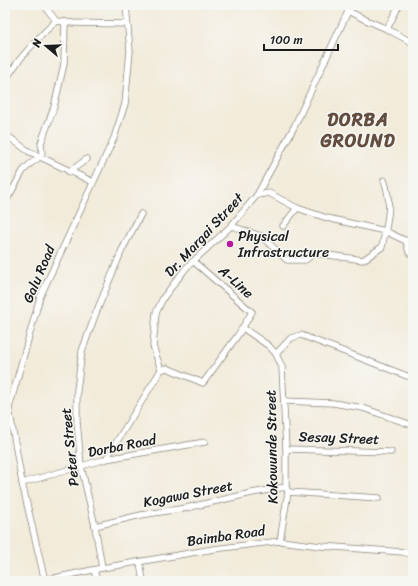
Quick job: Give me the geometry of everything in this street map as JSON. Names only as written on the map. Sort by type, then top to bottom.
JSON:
[{"type":"street","points":[[44,5],[56,20],[73,23],[127,24]]},
{"type":"street","name":"Galu Road","points":[[45,581],[22,483],[8,408],[40,297],[114,138],[125,104],[130,52],[126,5]]},
{"type":"street","name":"Dr. Margai Street","points":[[161,370],[153,346],[156,313],[164,298],[186,268],[232,226],[257,195],[294,127],[351,5]]},
{"type":"street","points":[[387,28],[399,5]]},
{"type":"street","points":[[348,12],[387,28],[413,43]]},
{"type":"street","points":[[5,82],[9,74],[37,39],[56,20]]},
{"type":"street","points":[[5,203],[23,171],[40,157],[42,153],[40,143],[54,107],[64,64],[65,22]]},
{"type":"street","points":[[5,134],[28,151],[69,172],[93,182]]},
{"type":"street","points":[[69,172],[87,159]]},
{"type":"street","points":[[232,226],[261,236],[287,260],[305,260],[315,253],[363,260],[382,247],[390,208],[388,192],[384,180]]},
{"type":"street","points":[[257,195],[269,193],[297,208],[327,218],[385,231],[406,242],[409,252],[413,256]]},
{"type":"street","points":[[283,226],[297,208]]},
{"type":"street","name":"Peter Street","points":[[102,568],[95,526],[81,466],[77,421],[77,390],[82,350],[116,264],[141,214]]},
{"type":"street","points":[[406,242],[413,237]]},
{"type":"street","name":"A-Line","points":[[194,261],[252,312],[243,328]]},
{"type":"street","points":[[106,460],[161,370],[167,368],[204,383],[243,328],[269,346],[276,354],[291,338],[301,335],[407,376]]},
{"type":"street","name":"Kokowunde Street","points":[[276,354],[282,367],[287,490],[280,541]]},
{"type":"street","points":[[284,401],[333,404],[363,408],[409,424]]},
{"type":"street","name":"Dorba Road","points":[[22,483],[106,460],[205,442]]},
{"type":"street","name":"Sesay Street","points":[[286,449],[391,452]]},
{"type":"street","name":"Kogawa Street","points":[[95,526],[141,515],[186,508],[252,492],[287,490],[379,498]]},
{"type":"street","name":"Baimba Road","points":[[45,581],[102,568],[214,549],[280,541],[413,554]]},
{"type":"street","points":[[140,562],[143,581]]},
{"type":"street","points":[[94,570],[97,581]]},
{"type":"place","name":"Physical Infrastructure","points":[[230,244]]},
{"type":"district","name":"DORBA GROUND","points":[[358,130]]}]
